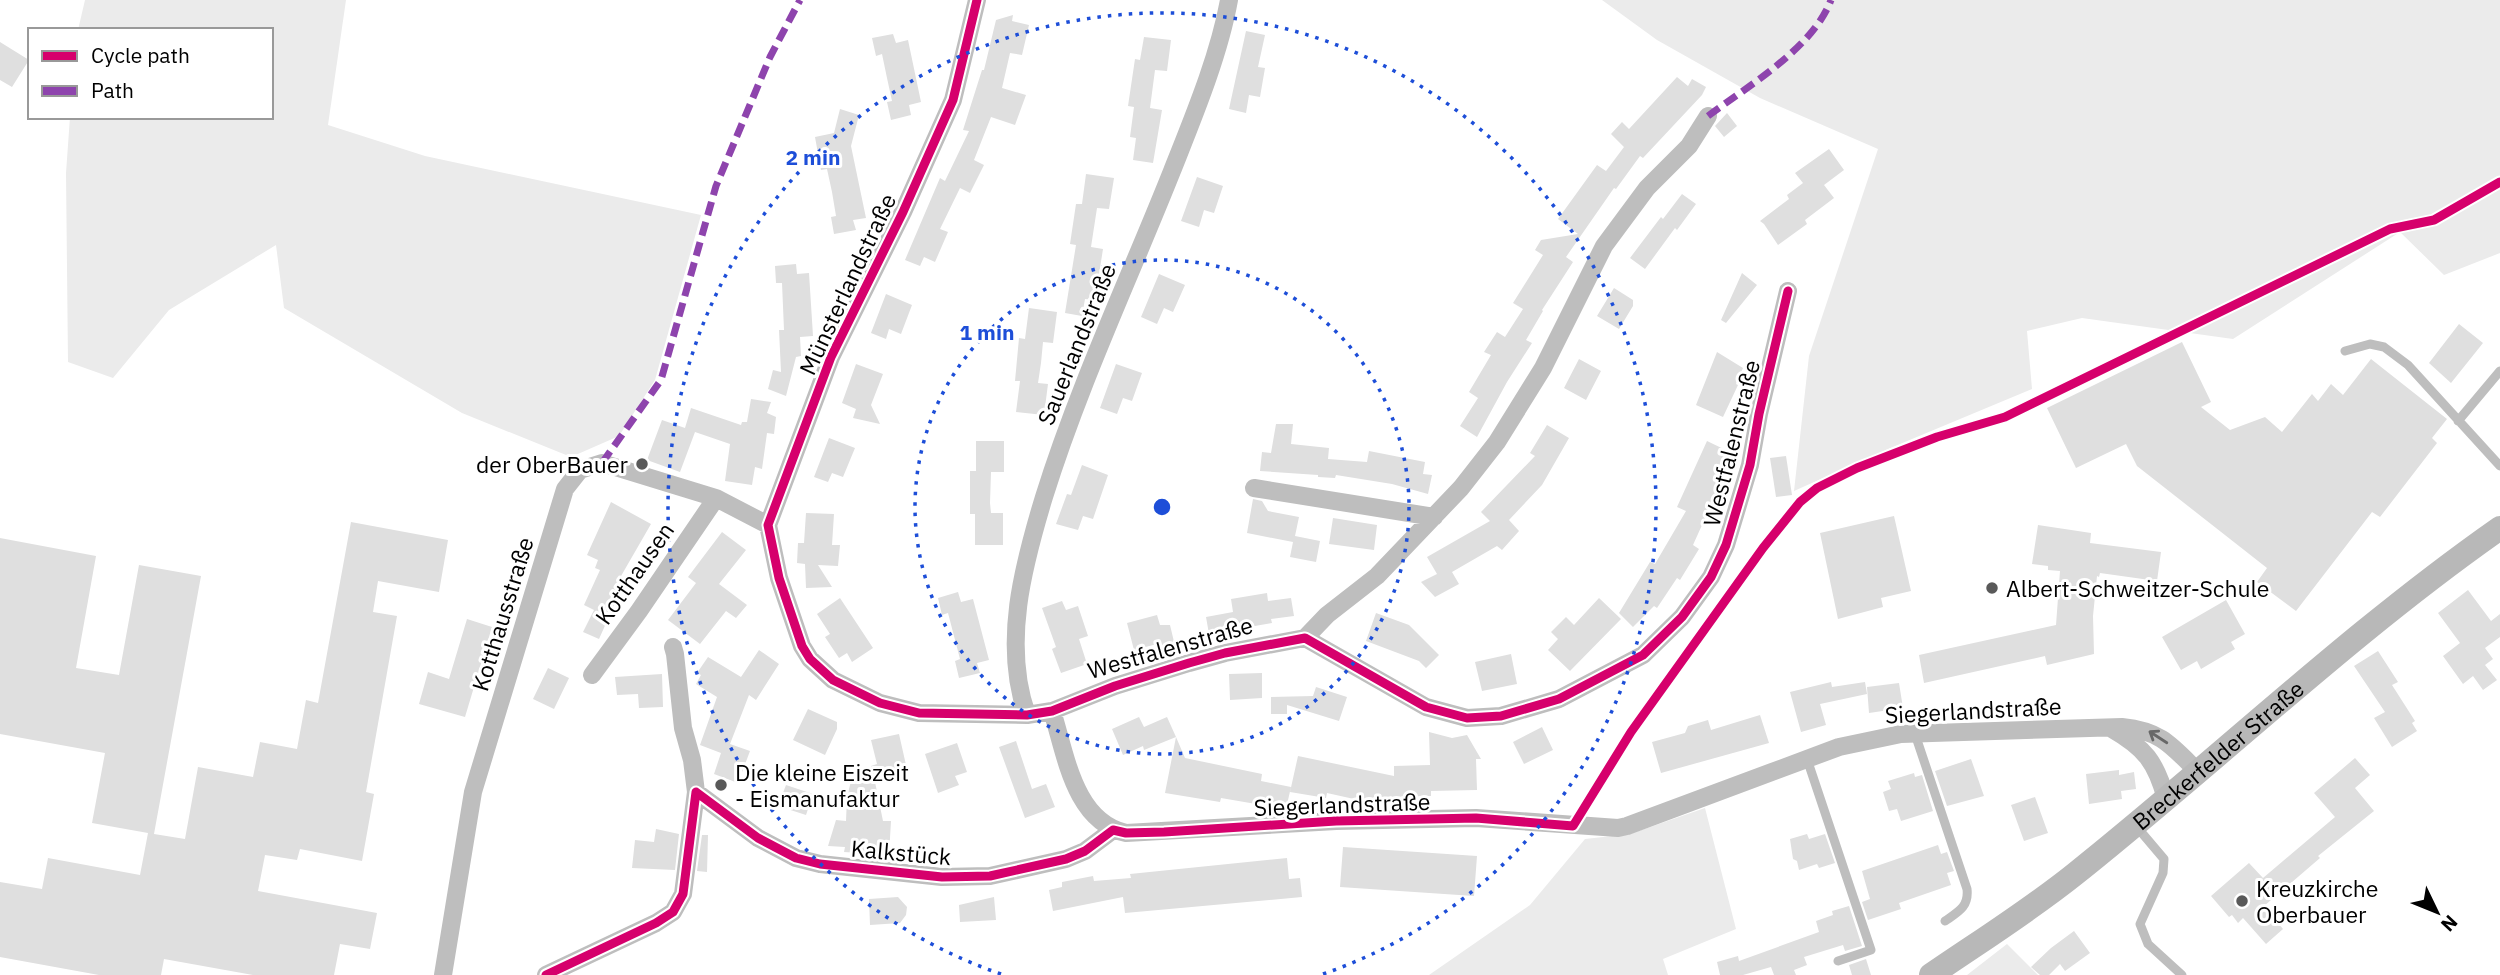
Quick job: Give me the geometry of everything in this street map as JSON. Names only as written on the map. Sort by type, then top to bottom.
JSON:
[{"type":"main road","name":"Breckerfelder Straße","points":[[1931,975],[2073,876],[2440,570],[2500,528]]},
{"type":"street","name":"Münsterlandstraße","points":[[768,525],[831,357],[903,212],[953,100],[977,0]]},
{"type":"street","name":"Sauerlandstraße","points":[[1027,715],[1018,669],[1016,615],[1026,561],[1040,510],[1058,452],[1096,351],[1143,247],[1189,129],[1229,0]]},
{"type":"street","points":[[1305,638],[1327,615],[1377,576],[1434,517],[1497,442],[1543,368],[1604,246],[1647,188],[1689,146],[1708,116]]},
{"type":"street","name":"Westfalenstraße","points":[[1052,711],[1115,686],[1189,663],[1225,653],[1305,638],[1426,707],[1467,719],[1501,716],[1559,699],[1643,655],[1682,617],[1711,577],[1726,545],[1749,465],[1788,291]]},
{"type":"street","name":"Kotthausstraße","points":[[443,975],[473,792],[565,489],[580,470],[602,463],[716,498],[768,525]]},
{"type":"street","points":[[1254,488],[1434,517]]},
{"type":"street","name":"Kotthausen","points":[[592,675],[716,498]]},
{"type":"street","points":[[768,525],[779,578],[802,646],[819,669],[833,680],[880,704],[919,713],[1027,715],[1052,711],[1081,798],[1090,813],[1113,830]]},
{"type":"street","points":[[546,975],[656,923],[673,912],[682,894],[699,794],[683,728],[676,654],[673,648]]},
{"type":"street","points":[[2109,728],[2132,741],[2148,755],[2161,778],[2166,799]]},
{"type":"street","name":"Siegerlandstraße","points":[[1113,830],[1126,833],[1336,821],[1476,818],[1627,827],[1839,747],[1901,734],[2144,729],[2178,752],[2197,771]]},
{"type":"street","name":"Kalkstück","points":[[699,794],[758,838],[796,858],[820,864],[942,877],[990,876],[1066,859],[1085,851],[1113,830]]},
{"type":"lane","points":[[2345,351],[2370,344],[2384,347],[2408,365],[2500,466]]},
{"type":"lane","points":[[2458,421],[2500,371]]},
{"type":"lane","points":[[1914,734],[1967,889],[1968,897],[1964,909],[1945,921]]},
{"type":"lane","points":[[1807,759],[1871,950],[1838,961]]},
{"type":"lane","points":[[2135,824],[2164,859],[2164,873],[2140,924],[2148,944],[2182,975]]},
{"type":"shaded area","points":[[85,0],[346,0],[328,125],[425,156],[701,215],[655,380],[619,436],[571,457],[462,413],[284,308],[276,245],[169,310],[113,378],[68,362],[66,173],[70,119],[273,119],[273,28],[78,28]]},
{"type":"shaded area","points":[[1602,0],[2500,0],[2500,253],[2444,275],[2400,232],[2233,339],[2082,318],[2027,331],[2032,389],[1794,491],[1809,356],[1878,149],[1760,98],[1657,40]]},
{"type":"shaded area","points":[[1705,808],[1736,929],[1663,959],[1668,975],[1429,975],[1530,905],[1585,839],[1630,834]]},
{"type":"shaded area","points":[[2007,944],[2038,975],[1967,975]]},
{"type":"building","points":[[1013,15],[1012,21],[1029,25],[1022,55],[1010,53],[1002,88],[1026,95],[1015,125],[991,117],[974,160],[984,165],[970,193],[960,188],[940,229],[948,232],[935,262],[924,257],[920,266],[905,260],[940,178],[945,181],[969,131],[963,130],[984,70],[996,20]]},
{"type":"building","points":[[1246,31],[1265,35],[1258,67],[1265,68],[1260,97],[1249,95],[1246,113],[1229,109]]},
{"type":"building","points":[[893,34],[896,43],[908,40],[921,102],[909,105],[911,115],[891,120],[887,102],[892,101],[882,54],[876,56],[872,38]]},
{"type":"building","points":[[1144,37],[1171,40],[1167,71],[1155,70],[1150,108],[1162,110],[1153,163],[1133,160],[1136,138],[1130,137],[1134,107],[1128,106],[1135,59],[1140,60]]},
{"type":"building","points":[[0,42],[28,62],[12,87],[0,80]]},
{"type":"building","points":[[1677,77],[1688,86],[1692,79],[1706,87],[1702,95],[1643,158],[1640,156],[1566,257],[1573,262],[1542,310],[1526,340],[1532,343],[1477,437],[1460,426],[1478,398],[1469,392],[1491,355],[1484,352],[1497,332],[1505,337],[1523,309],[1513,303],[1543,255],[1535,250],[1541,240],[1578,234],[1558,219],[1597,165],[1606,171],[1624,147],[1611,134],[1622,122],[1629,129]]},
{"type":"building","points":[[840,109],[859,115],[851,146],[866,218],[853,220],[856,230],[834,234],[831,217],[836,216],[832,192],[827,169],[821,170],[815,137],[834,133]]},
{"type":"building","points":[[1727,113],[1737,126],[1724,137],[1715,126]]},
{"type":"building","points":[[1829,149],[1844,170],[1824,185],[1834,198],[1805,220],[1807,224],[1778,245],[1760,221],[1789,199],[1787,195],[1803,183],[1795,173]]},
{"type":"building","points":[[1086,174],[1114,178],[1109,209],[1097,208],[1091,247],[1103,249],[1095,300],[1085,299],[1082,316],[1065,313],[1076,245],[1070,244],[1076,204],[1082,204]]},
{"type":"building","points":[[1197,177],[1223,186],[1214,213],[1204,210],[1199,227],[1181,221]]},
{"type":"building","points":[[1682,194],[1696,204],[1645,269],[1630,258]]},
{"type":"building","points":[[796,264],[797,274],[809,273],[813,336],[800,337],[801,356],[796,357],[786,396],[768,389],[773,370],[781,372],[779,330],[784,330],[782,283],[776,283],[775,266]]},
{"type":"building","points":[[1742,273],[1757,285],[1726,323],[1721,320]]},
{"type":"building","points":[[1159,274],[1185,285],[1173,312],[1164,308],[1157,324],[1141,317]]},
{"type":"building","points":[[1614,288],[1633,300],[1633,306],[1619,329],[1597,316]]},
{"type":"building","points":[[886,294],[912,305],[901,334],[889,329],[886,339],[871,333]]},
{"type":"building","points":[[1029,308],[1057,312],[1053,343],[1043,342],[1038,383],[1048,384],[1044,415],[1016,412],[1020,381],[1015,381],[1019,338],[1025,339]]},
{"type":"building","points":[[2459,324],[2483,343],[2451,383],[2429,363]]},
{"type":"building","points":[[2182,342],[2211,402],[2201,407],[2230,430],[2265,417],[2282,432],[2312,394],[2318,401],[2331,384],[2343,395],[2371,359],[2447,419],[2432,438],[2437,443],[2380,517],[2372,512],[2296,611],[2257,582],[2267,568],[2137,466],[2126,444],[2076,468],[2047,408]]},
{"type":"building","points":[[1717,352],[1743,368],[1723,417],[1696,405]]},
{"type":"building","points":[[1579,359],[1601,371],[1586,400],[1564,388]]},
{"type":"building","points":[[856,364],[883,374],[871,405],[880,424],[853,418],[856,409],[842,403]]},
{"type":"building","points":[[1116,364],[1142,373],[1132,401],[1123,398],[1117,414],[1100,408]]},
{"type":"building","points":[[751,399],[771,402],[767,413],[776,417],[774,434],[767,433],[762,469],[755,467],[752,485],[725,481],[730,444],[695,432],[680,472],[647,460],[662,420],[685,428],[691,408],[741,425],[742,422],[747,422]]},
{"type":"building","points":[[1276,424],[1293,424],[1291,444],[1329,448],[1328,459],[1367,462],[1369,451],[1425,462],[1423,474],[1432,475],[1428,494],[1392,484],[1336,475],[1335,478],[1260,471],[1262,452],[1271,453]]},
{"type":"building","points":[[1547,425],[1569,438],[1542,485],[1509,520],[1519,531],[1502,550],[1497,546],[1452,572],[1459,584],[1435,597],[1421,582],[1437,574],[1427,557],[1490,521],[1481,512],[1535,456],[1530,453]]},
{"type":"building","points":[[829,438],[855,448],[843,477],[832,473],[828,482],[814,477]]},
{"type":"building","points":[[976,441],[1004,441],[1004,472],[991,472],[990,503],[991,513],[1003,513],[1003,545],[975,545],[975,514],[970,514],[970,471],[976,471]]},
{"type":"building","points":[[1707,441],[1734,454],[1693,545],[1699,549],[1680,580],[1677,578],[1657,608],[1654,606],[1633,627],[1619,613],[1650,562],[1655,564],[1686,511],[1677,507]]},
{"type":"building","points":[[1786,456],[1792,495],[1776,497],[1770,458]]},
{"type":"building","points":[[1082,465],[1108,475],[1093,519],[1083,516],[1078,530],[1056,524]]},
{"type":"building","points":[[1253,499],[1262,501],[1268,511],[1299,517],[1295,536],[1320,541],[1316,562],[1290,557],[1293,542],[1247,533]]},
{"type":"building","points":[[611,502],[651,524],[617,583],[619,584],[612,599],[616,601],[599,639],[583,632],[594,610],[584,605],[600,570],[595,568],[598,560],[587,555]]},
{"type":"building","points":[[806,513],[834,514],[832,545],[840,545],[838,566],[818,565],[832,587],[806,588],[805,564],[797,563],[798,543],[804,543]]},
{"type":"building","points":[[1894,516],[1911,591],[1881,598],[1883,607],[1838,619],[1820,533]]},
{"type":"building","points":[[1333,518],[1377,525],[1374,550],[1329,544]]},
{"type":"building","points":[[351,522],[448,540],[439,592],[378,581],[373,612],[397,616],[366,792],[374,794],[362,861],[300,849],[297,860],[265,855],[258,891],[377,913],[370,949],[340,944],[334,975],[253,975],[164,959],[161,975],[99,975],[0,957],[0,882],[42,889],[48,858],[140,875],[148,833],[92,823],[105,753],[0,734],[0,538],[96,556],[76,668],[119,675],[139,565],[201,576],[154,834],[185,839],[198,767],[253,777],[260,742],[297,749],[306,700],[318,703]]},
{"type":"building","points":[[2038,525],[2091,533],[2090,543],[2161,552],[2157,581],[2100,573],[2099,577],[2097,576],[2093,616],[2094,654],[2047,665],[2045,656],[1924,683],[1919,655],[2056,625],[2060,571],[2032,564]]},
{"type":"building","points":[[722,532],[746,550],[719,584],[747,605],[736,618],[726,611],[700,644],[668,620],[696,583],[688,577]]},
{"type":"building","points":[[2468,590],[2491,621],[2500,614],[2500,637],[2485,648],[2493,659],[2485,665],[2497,680],[2483,690],[2473,676],[2463,684],[2443,656],[2460,643],[2438,613]]},
{"type":"building","points":[[958,592],[961,602],[973,599],[989,660],[977,663],[980,673],[959,678],[955,661],[960,659],[948,613],[942,615],[938,598]]},
{"type":"building","points":[[1267,593],[1268,601],[1291,598],[1294,616],[1271,619],[1272,623],[1209,634],[1206,617],[1233,612],[1231,599]]},
{"type":"building","points":[[840,598],[873,648],[852,662],[847,653],[839,658],[825,637],[830,634],[817,614]]},
{"type":"building","points":[[1599,598],[1621,619],[1570,671],[1548,650],[1558,639],[1551,632],[1566,617],[1574,625]]},
{"type":"building","points":[[2226,600],[2245,634],[2231,642],[2235,649],[2201,669],[2197,661],[2181,670],[2162,637]]},
{"type":"building","points":[[1062,601],[1066,610],[1078,606],[1088,636],[1079,639],[1087,664],[1061,673],[1052,649],[1056,647],[1042,608]]},
{"type":"building","points":[[1376,613],[1409,625],[1439,655],[1426,668],[1419,661],[1366,641]]},
{"type":"building","points":[[1157,615],[1160,625],[1170,625],[1175,646],[1158,650],[1157,644],[1134,650],[1127,623]]},
{"type":"building","points":[[467,619],[492,627],[465,717],[419,704],[428,672],[449,679]]},
{"type":"building","points":[[759,650],[779,664],[756,700],[749,695],[730,744],[750,751],[738,783],[714,774],[721,753],[700,745],[717,697],[696,684],[701,675],[697,673],[708,657],[741,677]]},
{"type":"building","points":[[2378,651],[2398,682],[2392,685],[2415,721],[2412,723],[2417,731],[2392,747],[2374,718],[2385,712],[2354,666]]},
{"type":"building","points":[[1511,654],[1517,684],[1482,691],[1475,662]]},
{"type":"building","points":[[548,668],[569,678],[554,709],[533,699]]},
{"type":"building","points":[[1262,673],[1262,698],[1230,700],[1229,674]]},
{"type":"building","points":[[662,674],[663,707],[639,708],[638,694],[617,695],[615,677]]},
{"type":"building","points":[[1831,682],[1832,687],[1865,682],[1867,694],[1820,704],[1826,725],[1801,732],[1790,692]]},
{"type":"building","points":[[1899,683],[1903,708],[1869,713],[1867,687]]},
{"type":"building","points":[[1316,687],[1347,697],[1339,721],[1287,705],[1287,714],[1271,714],[1271,697],[1313,696]]},
{"type":"building","points":[[808,709],[837,722],[837,729],[825,755],[793,740]]},
{"type":"building","points":[[1760,715],[1769,743],[1661,773],[1652,742],[1685,733],[1688,726],[1708,720],[1711,730]]},
{"type":"building","points":[[1139,717],[1144,727],[1167,717],[1176,737],[1123,755],[1112,729]]},
{"type":"building","points":[[1542,727],[1553,750],[1524,764],[1513,742]]},
{"type":"building","points":[[1429,732],[1452,738],[1467,735],[1481,759],[1476,759],[1477,790],[1431,791],[1431,796],[1383,797],[1381,805],[1327,793],[1326,798],[1290,792],[1298,756],[1394,776],[1394,766],[1430,765]]},
{"type":"building","points":[[899,734],[906,765],[894,768],[896,777],[875,782],[883,821],[891,821],[889,855],[844,852],[845,847],[828,846],[836,820],[846,821],[847,797],[853,773],[874,779],[871,766],[877,764],[871,740]]},
{"type":"building","points":[[1176,737],[1185,758],[1262,774],[1261,781],[1291,787],[1286,809],[1221,798],[1220,802],[1165,793]]},
{"type":"building","points":[[1016,741],[1032,789],[1046,784],[1055,807],[1025,818],[999,747]]},
{"type":"building","points":[[957,743],[967,772],[955,776],[959,785],[938,793],[925,754]]},
{"type":"building","points":[[2355,758],[2370,775],[2355,788],[2374,811],[2318,856],[2320,858],[2264,906],[2283,929],[2266,944],[2243,918],[2238,923],[2232,915],[2229,917],[2211,896],[2249,863],[2263,878],[2335,817],[2314,793]]},
{"type":"building","points":[[1971,759],[1984,796],[1947,806],[1935,771]]},
{"type":"building","points":[[2119,770],[2119,775],[2134,772],[2136,789],[2121,791],[2122,799],[2089,804],[2086,774]]},
{"type":"building","points":[[1914,773],[1915,777],[1922,775],[1933,811],[1901,821],[1897,809],[1889,811],[1883,792],[1891,789],[1888,781]]},
{"type":"building","points":[[786,785],[813,794],[806,815],[778,806]]},
{"type":"building","points":[[2035,797],[2048,833],[2024,841],[2011,805]]},
{"type":"building","points":[[656,829],[679,834],[675,870],[632,868],[635,840],[654,842]]},
{"type":"building","points":[[1807,834],[1809,839],[1825,834],[1835,863],[1819,868],[1817,864],[1799,870],[1797,861],[1793,859],[1790,839]]},
{"type":"building","points":[[702,835],[708,835],[707,872],[697,871]]},
{"type":"building","points":[[1938,845],[1941,854],[1947,852],[1954,871],[1947,873],[1951,885],[1899,903],[1901,909],[1868,920],[1862,902],[1870,899],[1862,871]]},
{"type":"building","points":[[1343,847],[1477,856],[1474,896],[1340,887]]},
{"type":"building","points":[[1287,858],[1289,879],[1300,878],[1302,897],[1125,913],[1123,897],[1053,911],[1049,890],[1062,887],[1062,882],[1093,876],[1094,881],[1131,878],[1130,874]]},
{"type":"building","points":[[898,897],[907,907],[906,915],[900,923],[870,925],[869,899]]},
{"type":"building","points":[[994,897],[996,920],[960,922],[959,905]]},
{"type":"building","points":[[1849,906],[1862,946],[1845,951],[1843,945],[1804,957],[1807,965],[1794,970],[1796,975],[1774,975],[1771,967],[1743,975],[1720,975],[1717,962],[1738,956],[1739,961],[1819,932],[1816,921],[1833,915],[1832,911]]},
{"type":"building","points":[[2074,931],[2090,953],[2065,971],[2060,964],[2049,975],[2040,975],[2031,967],[2051,948]]},
{"type":"building","points":[[1866,959],[1871,975],[1852,975],[1849,965]]},
{"type":"marked path","points":[[602,463],[661,380],[716,186],[770,57],[800,0]]},
{"type":"marked path","points":[[1708,116],[1795,50],[1822,18],[1831,0]]},
{"type":"cycle path","points":[[977,0],[953,100],[903,212],[831,357],[768,525],[779,578],[802,646],[810,659],[833,680],[880,703],[919,713],[1027,715],[1052,711],[1115,686],[1225,653],[1305,638],[1426,707],[1467,718],[1501,716],[1559,699],[1643,655],[1682,617],[1711,577],[1726,545],[1750,465],[1788,291]]},
{"type":"cycle path","points":[[546,975],[656,923],[673,912],[683,894],[696,792],[758,838],[796,858],[820,864],[942,877],[990,876],[1066,859],[1085,851],[1113,830],[1126,833],[1164,832],[1336,821],[1476,818],[1573,826],[1631,732],[1763,548],[1800,502],[1817,488],[1857,468],[1937,437],[2005,417],[2390,229],[2434,220],[2500,182]]},
{"type":"place","name":"der OberBauer","points":[[642,464]]},
{"type":"place","name":"Albert-Schweitzer-Schule","points":[[1992,588]]},
{"type":"place","name":"Die kleine Eiszeit - Eismanufaktur","points":[[721,785]]},
{"type":"place","name":"Kreuzkirche Oberbauer","points":[[2242,901]]}]
